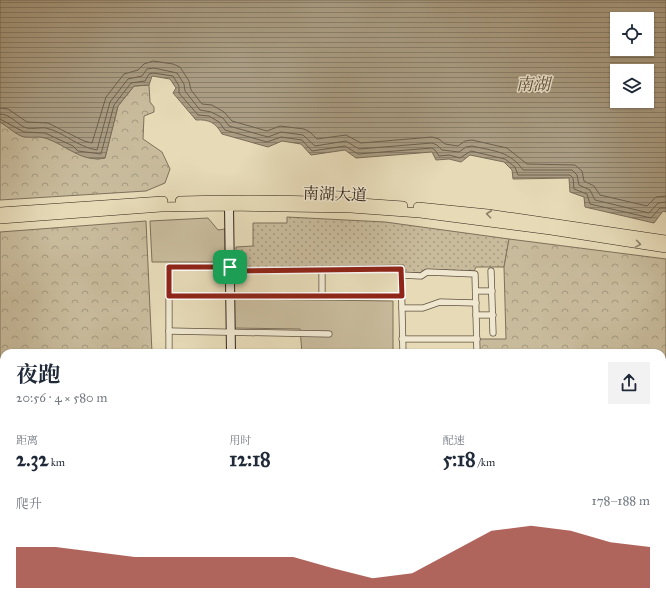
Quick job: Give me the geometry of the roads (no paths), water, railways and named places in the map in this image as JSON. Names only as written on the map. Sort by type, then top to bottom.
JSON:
[{"type":"main road","name":"南湖大道","points":[[0,212],[170,201],[230,199],[354,202],[488,214],[666,240]]},
{"type":"main road","name":"南湖大道","points":[[0,218],[161,207],[229,206],[351,208],[420,213],[551,230],[666,248]]},
{"type":"street","points":[[229,206],[231,349]]},
{"type":"street","points":[[169,349],[169,267],[322,270],[401,269],[403,349]]},
{"type":"street","points":[[322,270],[322,296]]},
{"type":"street","points":[[491,271],[493,333]]},
{"type":"street","points":[[401,275],[421,276],[427,272],[475,274],[477,349]]},
{"type":"street","points":[[476,291],[492,291]]},
{"type":"street","points":[[169,296],[402,296]]},
{"type":"street","points":[[402,308],[423,308],[440,302],[476,303]]},
{"type":"street","points":[[476,315],[493,315]]},
{"type":"street","points":[[169,331],[329,334]]},
{"type":"street","points":[[402,339],[477,339]]},
{"type":"street","points":[[159,605],[183,605]]},
{"type":"water","name":"南湖","points":[[0,0],[666,0],[666,212],[663,211],[654,223],[585,207],[584,197],[570,192],[569,178],[513,179],[512,170],[504,162],[470,155],[461,162],[449,159],[436,160],[432,152],[356,158],[345,150],[311,155],[301,144],[282,141],[268,147],[222,134],[212,122],[196,120],[173,93],[176,88],[170,79],[152,76],[149,85],[134,86],[118,106],[105,158],[96,159],[81,156],[45,138],[24,137],[0,122]]}]
